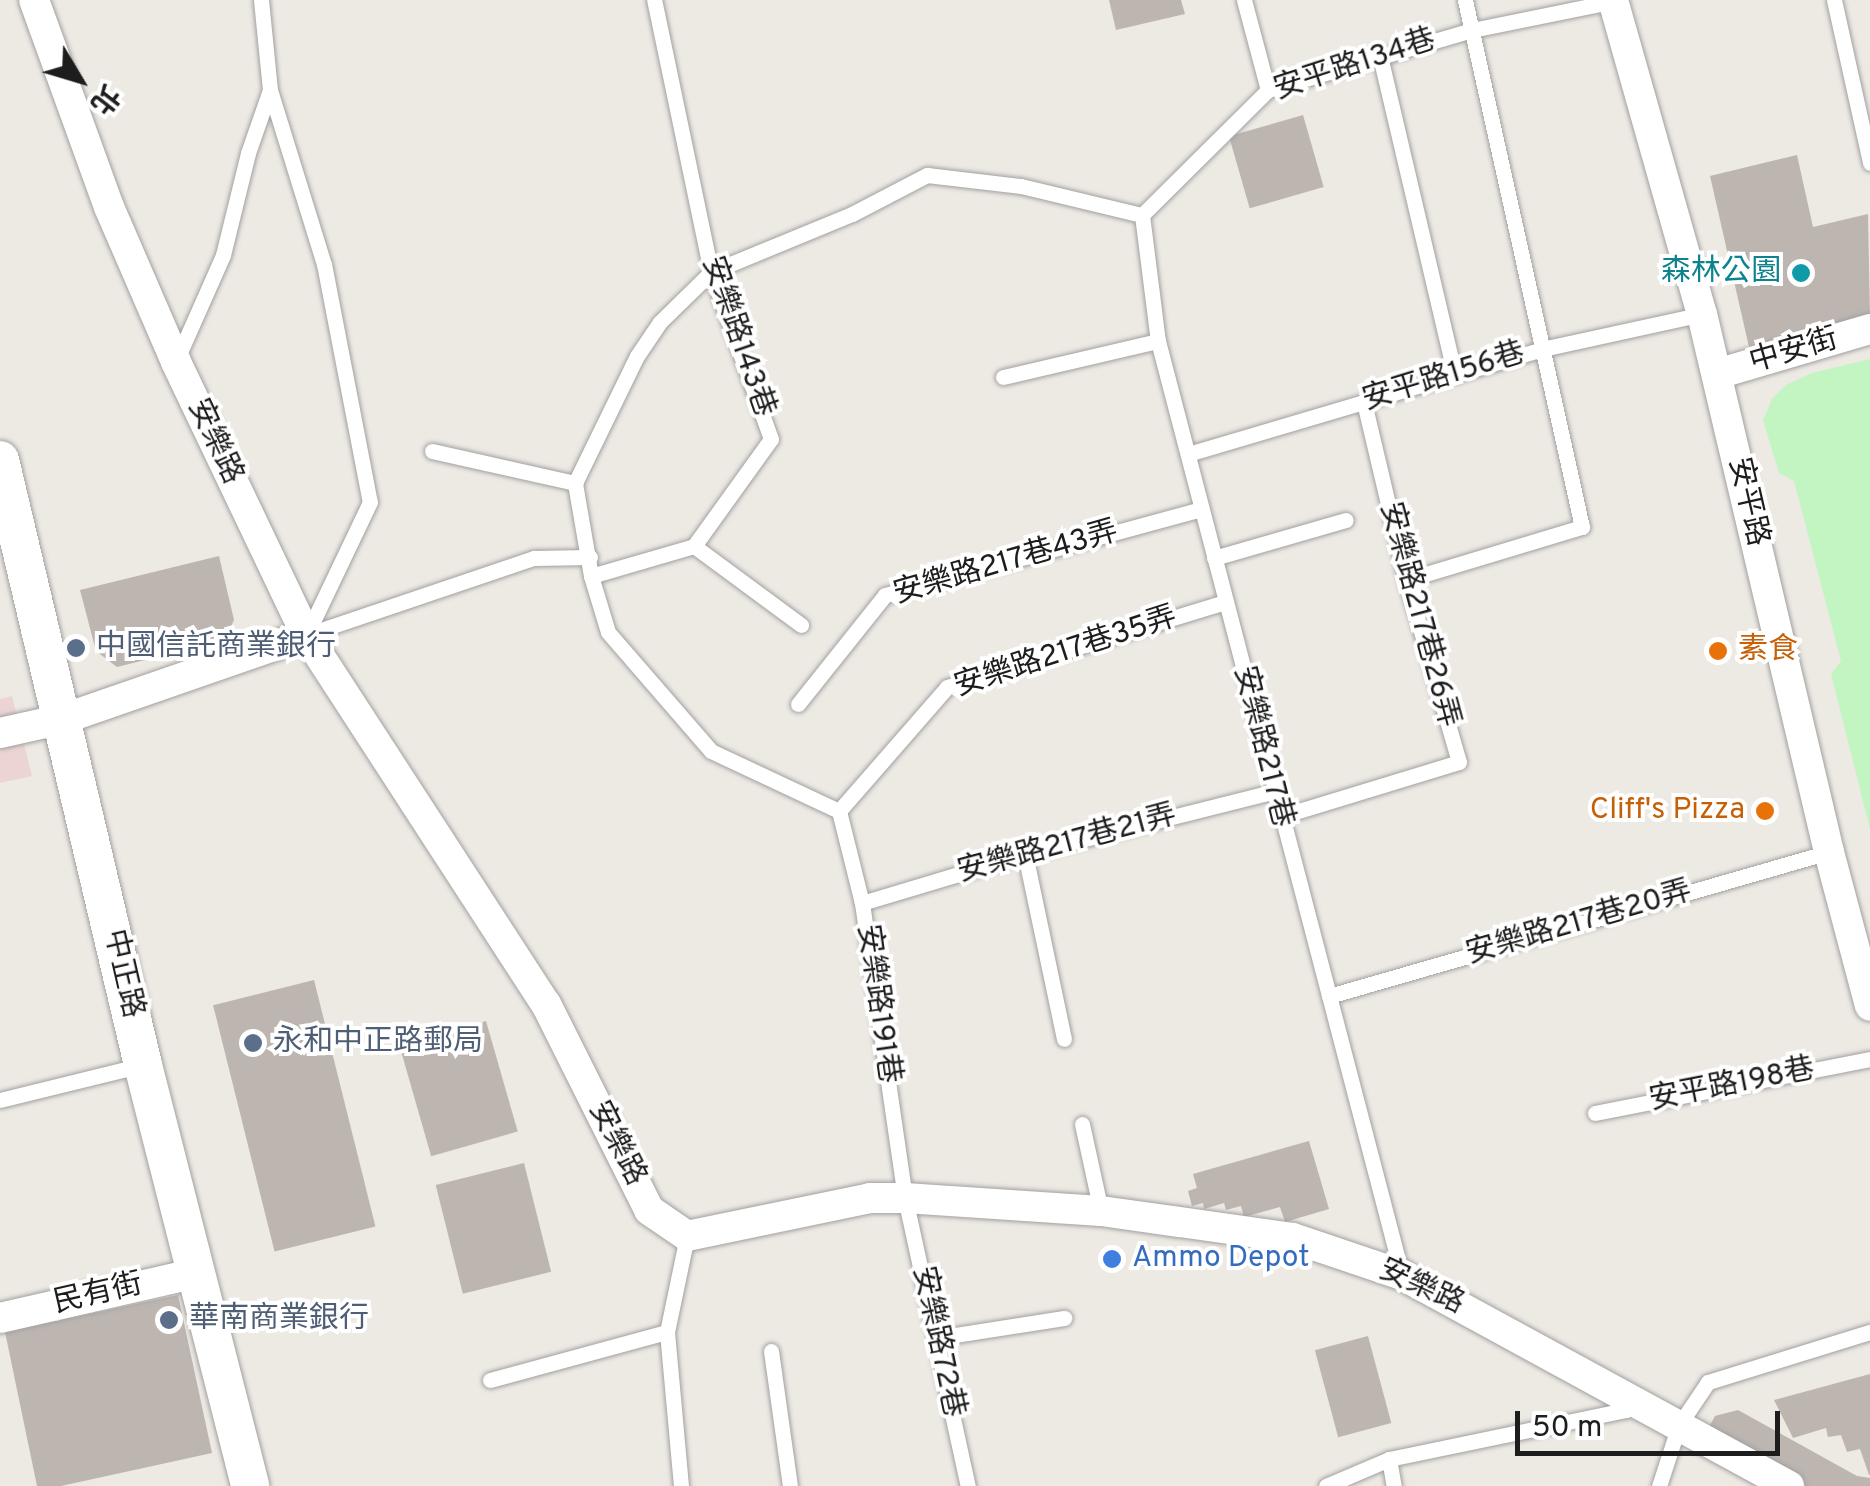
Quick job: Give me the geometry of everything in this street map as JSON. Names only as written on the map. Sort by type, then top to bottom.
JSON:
[{"type":"street","name":"安樂路","points":[[34,0],[109,207],[176,362],[306,635],[546,1004],[649,1210],[688,1236],[870,1198],[905,1198],[1101,1211],[1294,1238],[1402,1274],[1789,1486]]},
{"type":"street","name":"安平路","points":[[1615,0],[1702,314],[1828,852],[1870,1006]]},
{"type":"street","name":"中安街","points":[[1717,374],[1870,329]]},
{"type":"street","name":"中正路","points":[[0,460],[144,1065],[250,1486]]},
{"type":"street","points":[[0,733],[63,719],[306,635]]},
{"type":"street","name":"民有街","points":[[0,1318],[196,1272]]},
{"type":"lane","points":[[261,0],[270,90],[324,264],[370,502],[306,635]]},
{"type":"lane","name":"安樂路143巷","points":[[654,0],[711,272],[771,439],[694,546]]},
{"type":"lane","points":[[1244,0],[1268,90]]},
{"type":"lane","points":[[1406,580],[1582,527],[1465,0]]},
{"type":"lane","name":"安平路134巷","points":[[1142,216],[1268,90],[1472,30],[1615,0]]},
{"type":"lane","points":[[1834,0],[1866,127],[1870,162]]},
{"type":"lane","points":[[1380,56],[1455,374]]},
{"type":"lane","points":[[176,362],[223,256],[248,153],[270,90]]},
{"type":"lane","points":[[839,812],[710,751],[608,632],[591,576],[575,483],[637,356],[660,322],[711,272],[852,214],[927,175],[1021,186],[1142,216]]},
{"type":"lane","name":"安樂路217巷","points":[[1142,216],[1158,341],[1272,792],[1402,1274]]},
{"type":"lane","name":"安平路156巷","points":[[1188,454],[1542,349],[1702,314]]},
{"type":"lane","points":[[1003,377],[1158,341]]},
{"type":"lane","name":"安樂路217巷26弄","points":[[1279,817],[1458,762],[1406,580],[1364,402]]},
{"type":"lane","points":[[432,452],[575,483]]},
{"type":"lane","name":"安樂路217巷43弄","points":[[798,704],[886,595],[1202,509]]},
{"type":"lane","points":[[1214,558],[1346,520]]},
{"type":"lane","points":[[591,576],[694,546],[801,626]]},
{"type":"lane","points":[[306,635],[534,558],[590,557]]},
{"type":"lane","name":"安樂路217巷35弄","points":[[839,812],[947,687],[1225,602]]},
{"type":"lane","name":"安樂路217巷21弄","points":[[862,903],[1026,854],[1272,792]]},
{"type":"lane","name":"安樂路191巷","points":[[839,812],[862,903],[905,1198]]},
{"type":"lane","name":"安樂路217巷20弄","points":[[1329,996],[1828,852]]},
{"type":"lane","points":[[1026,854],[1064,1039]]},
{"type":"lane","name":"安平路198巷","points":[[1595,1114],[1870,1059]]},
{"type":"lane","points":[[0,1100],[144,1065]]},
{"type":"lane","points":[[1082,1124],[1101,1211]]},
{"type":"lane","name":"安樂路72巷","points":[[905,1198],[968,1486]]},
{"type":"lane","points":[[681,1486],[667,1332],[688,1236]]},
{"type":"lane","points":[[936,1338],[1064,1318]]},
{"type":"lane","points":[[490,1380],[667,1332]]},
{"type":"lane","points":[[1659,1486],[1679,1425],[1708,1382],[1870,1332]]},
{"type":"lane","points":[[771,1351],[790,1486]]},
{"type":"lane","points":[[1326,1486],[1389,1459],[1626,1410],[1608,1386]]},
{"type":"lane","points":[[1389,1459],[1394,1486]]},
{"type":"shaded area","points":[[12,696],[32,776],[0,783],[0,699]]},
{"type":"green space","points":[[1870,359],[1870,829],[1831,674],[1841,661],[1794,481],[1779,473],[1763,420],[1772,399],[1786,385],[1812,373]]},
{"type":"building","points":[[1109,0],[1181,0],[1185,14],[1116,30]]},
{"type":"building","points":[[1303,115],[1324,187],[1250,208],[1229,136]]},
{"type":"building","name":"森林公園","points":[[1797,155],[1813,227],[1868,214],[1870,318],[1749,347],[1710,176]]},
{"type":"building","points":[[219,556],[234,620],[225,640],[117,667],[96,651],[80,590]]},
{"type":"building","points":[[314,980],[375,1226],[275,1252],[213,1005]]},
{"type":"building","points":[[486,1021],[518,1132],[431,1156],[399,1046]]},
{"type":"building","points":[[1309,1141],[1329,1209],[1285,1222],[1280,1207],[1244,1217],[1241,1206],[1226,1210],[1224,1203],[1204,1209],[1203,1203],[1192,1206],[1188,1191],[1197,1188],[1193,1174]]},
{"type":"building","points":[[524,1163],[551,1272],[463,1294],[436,1185]]},
{"type":"building","points":[[178,1295],[212,1453],[61,1486],[37,1486],[5,1332]]},
{"type":"building","points":[[1368,1336],[1391,1423],[1338,1437],[1315,1350]]},
{"type":"building","points":[[1870,1374],[1869,1475],[1860,1449],[1847,1452],[1841,1435],[1828,1437],[1826,1428],[1793,1438],[1774,1400]]},
{"type":"building","points":[[1738,1410],[1857,1476],[1870,1478],[1870,1486],[1757,1486],[1688,1448],[1702,1423],[1709,1427],[1715,1416]]},
{"type":"place","name":"森林公園","points":[[1801,273]]},
{"type":"place","name":"中國信託商業銀行","points":[[76,648]]},
{"type":"place","name":"素食","points":[[1718,651]]},
{"type":"place","name":"Cliff's Pizza","points":[[1765,811]]},
{"type":"place","name":"永和中正路郵局","points":[[253,1043]]},
{"type":"place","name":"Ammo Depot","points":[[1112,1259]]},
{"type":"place","name":"華南商業銀行","points":[[169,1320]]}]
